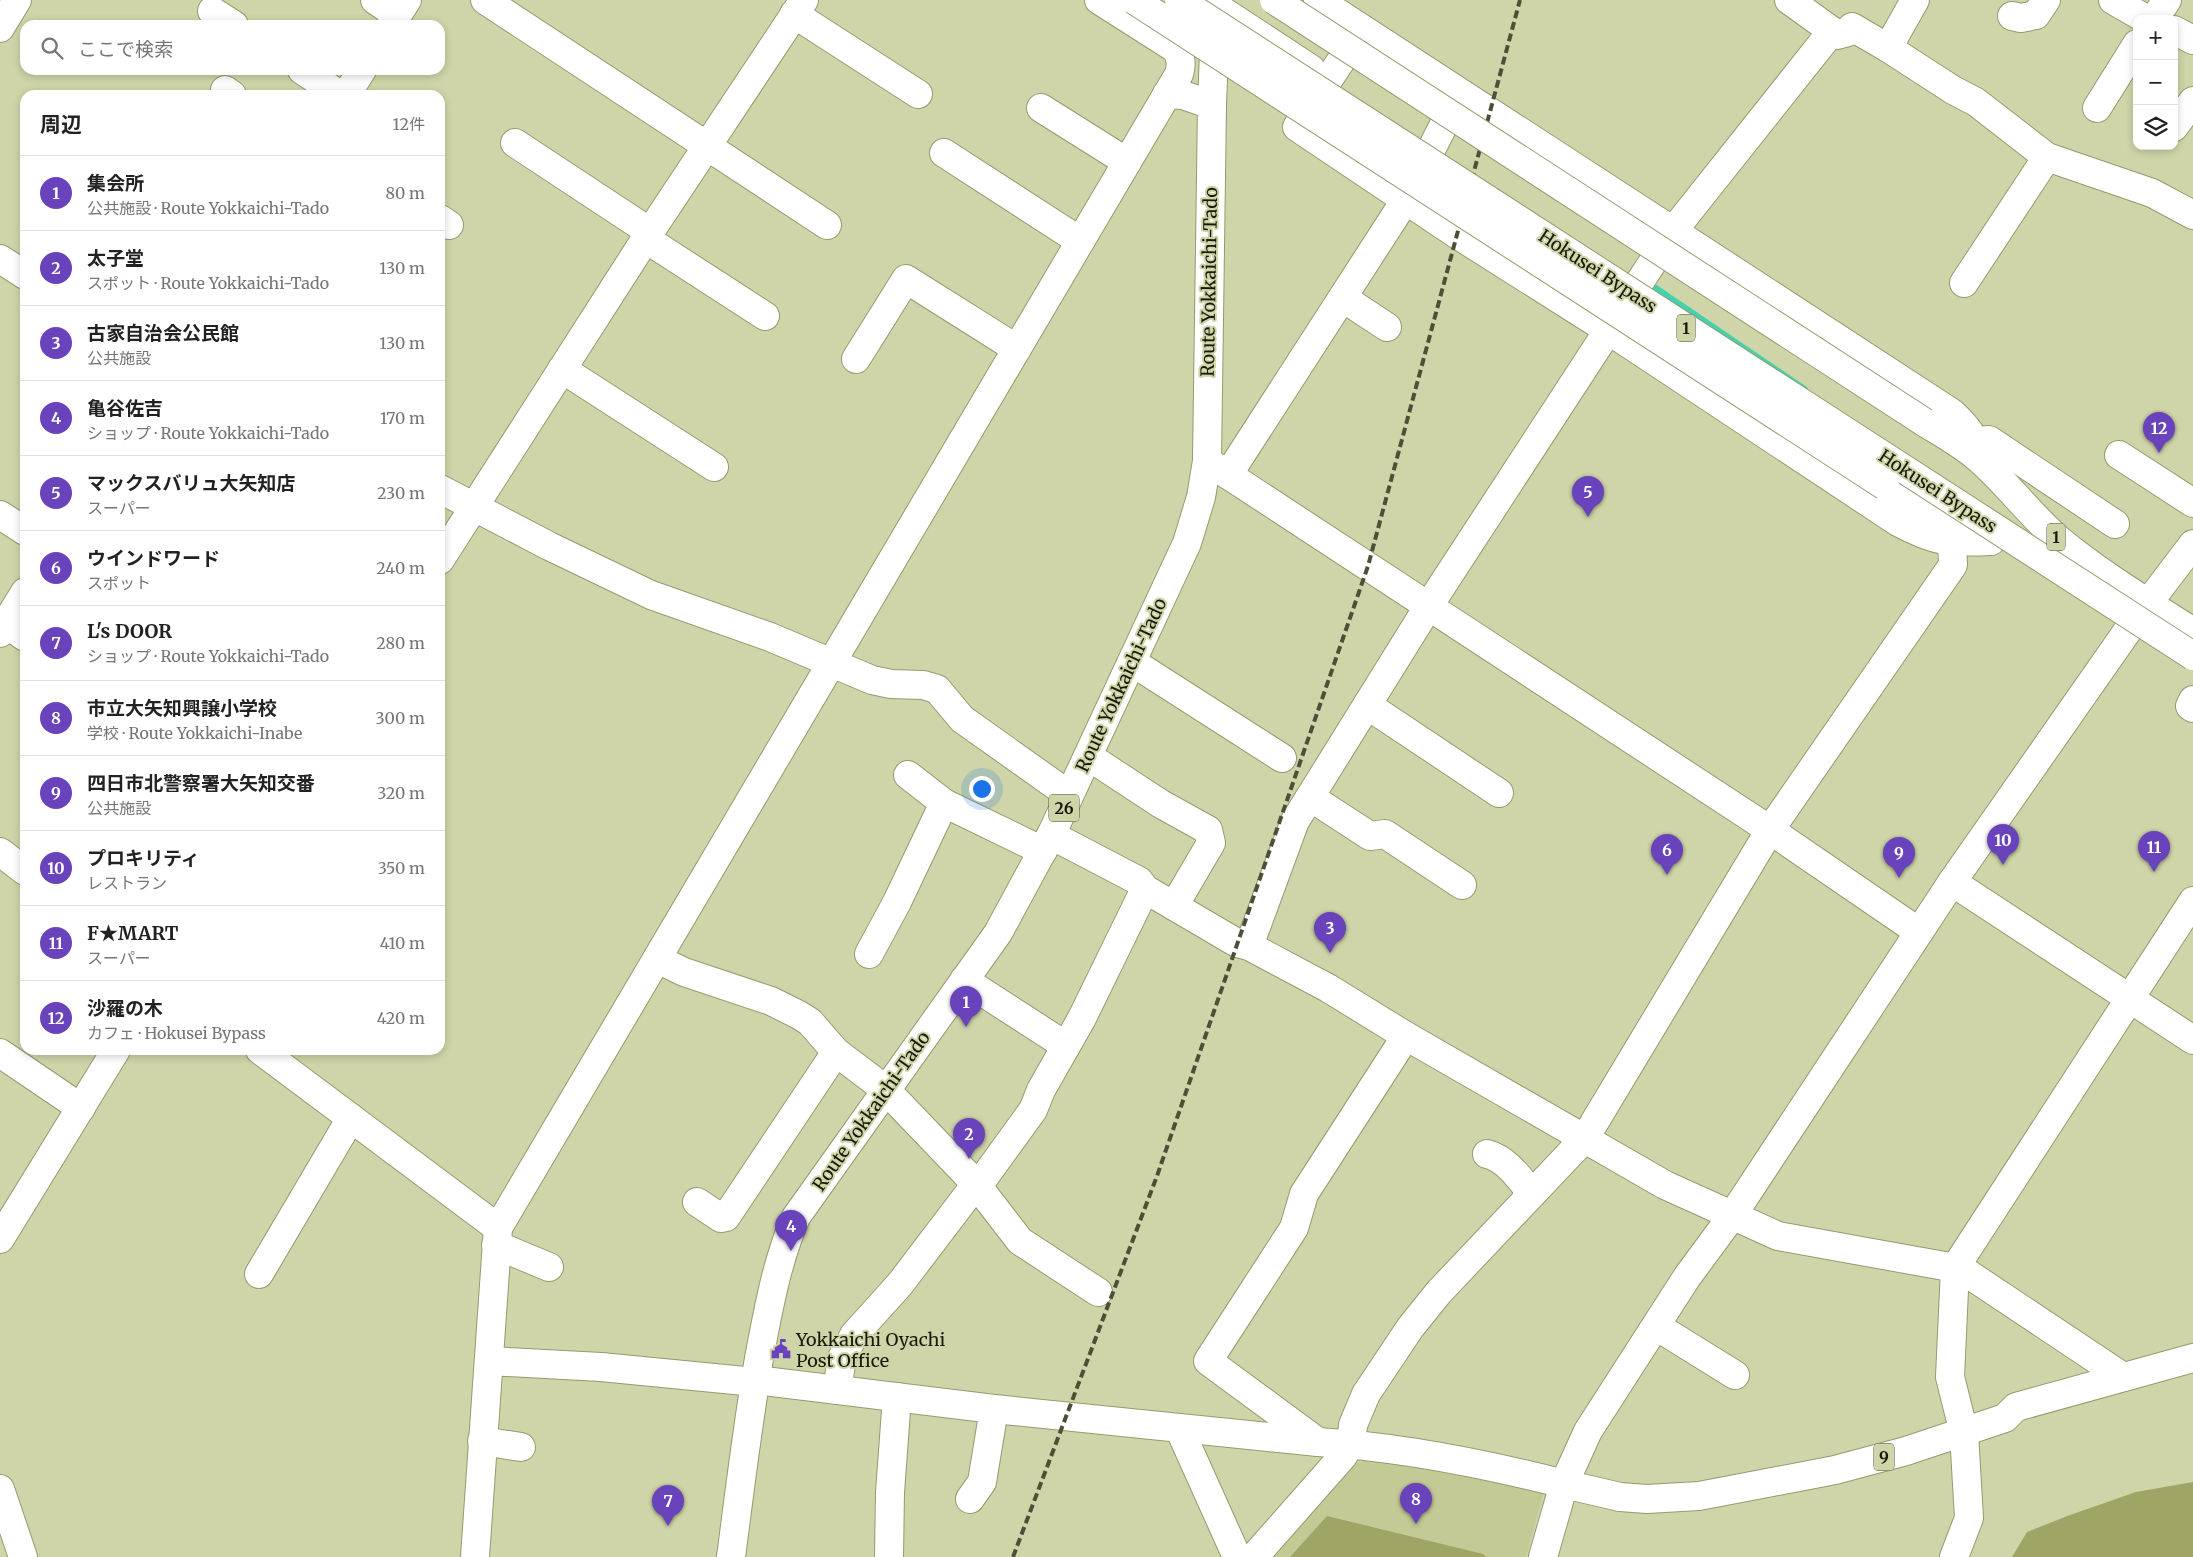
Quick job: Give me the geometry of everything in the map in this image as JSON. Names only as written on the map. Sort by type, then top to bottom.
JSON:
[{"type":"main road","points":[[0,28],[17,0]]},
{"type":"main road","points":[[485,0],[827,225]]},
{"type":"main road","points":[[475,1557],[497,1237],[831,662],[1167,94],[1181,65],[1176,49],[1099,0]]},
{"type":"main road","name":"1","points":[[1134,0],[1936,517],[1991,541],[2140,613]]},
{"type":"main road","name":"Hokusei Bypass","points":[[1179,0],[2193,656]]},
{"type":"main road","name":"1","points":[[1274,0],[1924,422],[1976,449],[2057,538],[2089,563],[2140,613]]},
{"type":"main road","points":[[1318,0],[1952,414],[1966,427],[1976,449],[1990,440],[2115,524]]},
{"type":"main road","points":[[1789,0],[1837,35],[1848,32],[1852,27],[1888,48],[1953,90],[1976,102],[2047,157],[2152,193],[2193,216]]},
{"type":"main road","points":[[1888,48],[1915,0]]},
{"type":"main road","points":[[2012,16],[2020,18],[2036,16],[2046,0]]},
{"type":"main road","points":[[2113,0],[2139,15]]},
{"type":"main road","points":[[2157,15],[2168,0]]},
{"type":"main road","points":[[1212,2],[1327,80]]},
{"type":"main road","name":"Route Yokkaichi-Tado","points":[[731,1557],[755,1382],[778,1266],[796,1216],[998,933],[1047,843],[1088,756],[1188,543],[1201,497],[1217,468],[1212,2]]},
{"type":"main road","points":[[445,552],[707,145],[799,7],[918,94]]},
{"type":"main road","points":[[1362,29],[1297,127],[1898,522],[1917,532],[1952,542],[1991,541]]},
{"type":"main road","points":[[1249,946],[1295,821],[1428,607],[1673,231],[1832,31]]},
{"type":"main road","points":[[2178,32],[2193,40]]},
{"type":"main road","points":[[2097,108],[2133,50]]},
{"type":"main road","points":[[310,75],[332,90]]},
{"type":"main road","points":[[349,90],[359,75]]},
{"type":"main road","points":[[1460,93],[1406,199],[1343,298],[1217,468],[1770,830],[1919,932]]},
{"type":"main road","points":[[1167,94],[1198,98],[1212,105]]},
{"type":"main road","points":[[2178,122],[2193,101]]},
{"type":"main road","points":[[1041,108],[1127,162]]},
{"type":"main road","points":[[515,144],[765,316]]},
{"type":"main road","points":[[944,153],[1080,241]]},
{"type":"main road","points":[[1964,283],[2047,157]]},
{"type":"main road","points":[[0,259],[20,272]]},
{"type":"main road","points":[[856,359],[906,279],[1017,349]]},
{"type":"main road","points":[[0,281],[20,280]]},
{"type":"main road","points":[[1343,298],[1387,327]]},
{"type":"main road","points":[[562,369],[714,467]]},
{"type":"main road","points":[[2119,455],[2193,503]]},
{"type":"main road","points":[[445,491],[549,546],[651,595],[770,637],[872,680],[892,684],[923,685],[937,689],[962,719],[1069,796]]},
{"type":"main road","points":[[0,515],[20,528]]},
{"type":"main road","points":[[1254,1557],[1343,1456],[1351,1444],[1353,1425],[1366,1394],[1410,1328],[1439,1292],[1585,1138],[1770,830],[1953,565],[1952,542]]},
{"type":"main road","points":[[1543,1557],[1564,1484],[1588,1431],[1687,1277],[1732,1216],[1952,882],[2140,613],[2193,544]]},
{"type":"main road","points":[[10,631],[20,605]]},
{"type":"main road","points":[[2140,613],[2193,632]]},
{"type":"main road","points":[[2140,613],[2193,662]]},
{"type":"main road","points":[[1132,662],[1282,758]]},
{"type":"main road","points":[[2193,700],[2190,706],[2193,708]]},
{"type":"main road","points":[[1367,705],[1499,792]]},
{"type":"main road","points":[[1088,756],[1161,804],[1208,830],[1211,843],[1174,906]]},
{"type":"main road","points":[[908,775],[944,803],[1139,881],[1145,889],[1237,943],[1249,946],[1328,988],[1406,1036],[1665,1185],[1778,1236],[1961,1269],[2123,1377]]},
{"type":"main road","points":[[1310,797],[1370,836],[1385,834],[1462,885]]},
{"type":"main road","points":[[869,954],[897,902],[944,803]]},
{"type":"main road","points":[[0,852],[20,867]]},
{"type":"main road","points":[[1952,882],[2193,1040]]},
{"type":"main road","points":[[837,1390],[842,1358],[854,1335],[900,1284],[976,1184],[983,1179],[1033,1110],[1041,1090],[1082,1018],[1145,889]]},
{"type":"main road","points":[[1954,1557],[1969,1518],[1964,1433],[1950,1377],[1955,1268],[2193,901]]},
{"type":"main road","points":[[657,959],[684,972],[771,1001],[810,1022],[836,1052],[885,1089],[976,1184],[1020,1241],[1098,1292]]},
{"type":"main road","points":[[964,980],[1066,1046]]},
{"type":"main road","points":[[1318,1442],[1208,1361],[1294,1228],[1304,1194],[1406,1036]]},
{"type":"main road","points":[[696,1202],[721,1218],[726,1217],[836,1052]]},
{"type":"main road","points":[[0,1054],[81,1108]]},
{"type":"main road","points":[[0,1239],[113,1055]]},
{"type":"main road","points":[[267,1055],[351,1118],[497,1237],[549,1267]]},
{"type":"main road","points":[[259,1274],[351,1118]]},
{"type":"main road","points":[[1487,1154],[1494,1156],[1508,1166],[1532,1194]]},
{"type":"main road","points":[[1656,1326],[1735,1375]]},
{"type":"main road","name":"9","points":[[1564,1484],[1620,1497],[1648,1499],[1699,1496],[1835,1470],[1964,1433],[2005,1418],[2016,1407],[2193,1358]]},
{"type":"main road","points":[[488,1361],[600,1367],[755,1382],[764,1381],[994,1409],[1351,1444],[1430,1454],[1503,1468],[1564,1484]]},
{"type":"main road","points":[[889,1557],[890,1492],[897,1397]]},
{"type":"main road","points":[[970,1499],[982,1482],[994,1409]]},
{"type":"main road","points":[[1179,1428],[1237,1557]]},
{"type":"main road","points":[[482,1442],[521,1447]]},
{"type":"main road","points":[[0,1488],[23,1557]]},
{"type":"shaded area","points":[[1369,1459],[1544,1491],[1526,1557],[1268,1557],[1344,1468]]},
{"type":"shaded area","points":[[2193,1482],[2193,1557],[2012,1557],[2027,1532],[2136,1492]]},
{"type":"shaded area","points":[[1327,1516],[1483,1554],[1486,1557],[1290,1557]]},
{"type":"waterway","points":[[1649,283],[1805,389]]},
{"type":"railway","points":[[1013,1557],[1157,1176],[1368,566],[1520,0]]},
{"type":"place","name":"沙羅の木","points":[[2159,453]]},
{"type":"place","name":"マックスバリュ大矢知店","points":[[1588,517]]},
{"type":"place","name":"プロキリティ","points":[[2003,865]]},
{"type":"place","name":"F★MART","points":[[2154,872]]},
{"type":"place","name":"ウインドワード","points":[[1667,875]]},
{"type":"place","name":"四日市北警察署大矢知交番","points":[[1899,878]]},
{"type":"place","name":"古家自治会公民館","points":[[1330,953]]},
{"type":"place","name":"集会所","points":[[966,1027]]},
{"type":"place","name":"太子堂","points":[[969,1159]]},
{"type":"place","name":"亀谷佐吉","points":[[791,1251]]},
{"type":"place","name":"Yokkaichi Oyachi Post Office","points":[[781,1349]]},
{"type":"place","name":"市立大矢知興譲小学校","points":[[1416,1524]]},
{"type":"place","name":"L's DOOR","points":[[668,1526]]}]
